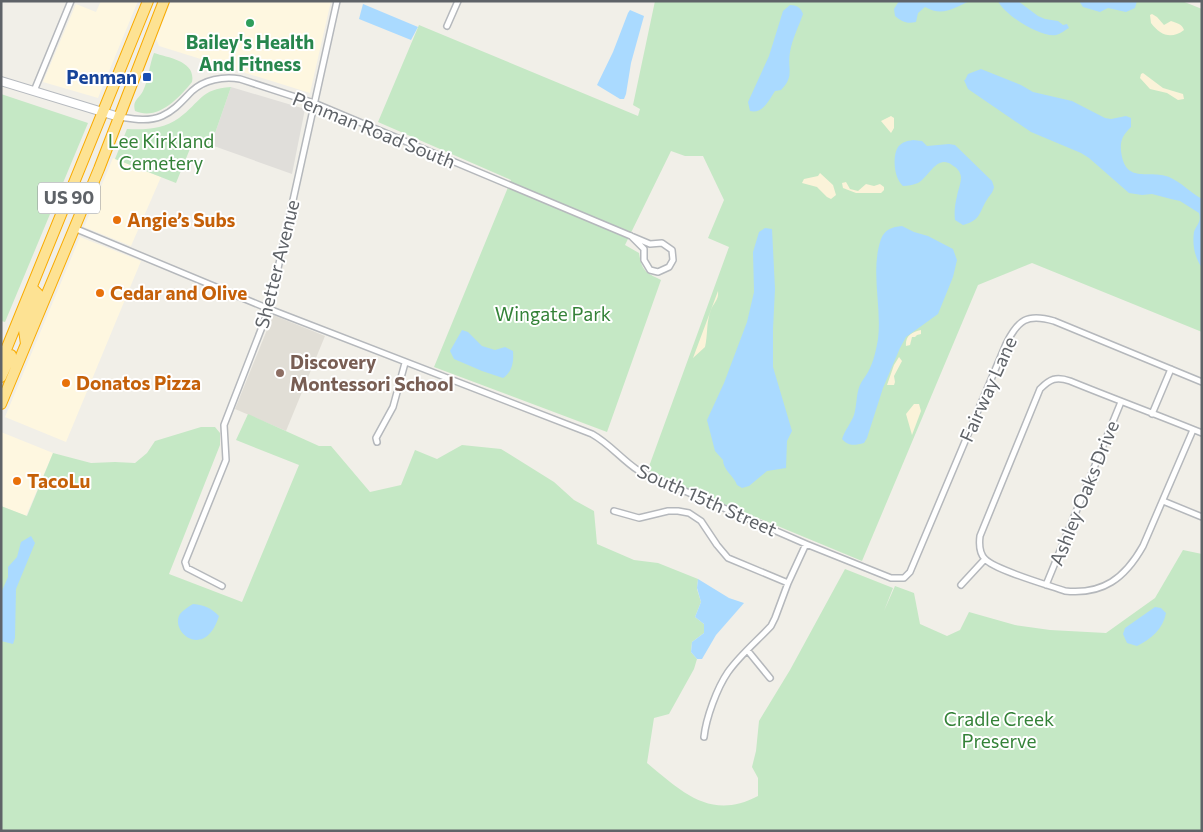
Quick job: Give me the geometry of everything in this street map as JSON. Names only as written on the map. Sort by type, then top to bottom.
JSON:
[{"type":"highway","name":"US 90","points":[[1,362],[148,1]]},
{"type":"highway","name":"US 90","points":[[1,404],[119,117],[164,1]]},
{"type":"highway","points":[[26,344],[24,330],[38,294],[32,288]]},
{"type":"highway","points":[[1,377],[18,339],[14,331]]},
{"type":"street","points":[[34,91],[71,1]]},
{"type":"street","name":"Shetter Avenue","points":[[222,586],[187,568],[185,562],[226,460],[224,425],[269,309],[337,1]]},
{"type":"street","points":[[447,26],[458,1]]},
{"type":"street","name":"Penman Road South","points":[[119,117],[146,120],[160,117],[176,109],[192,91],[208,81],[229,77],[240,79],[314,103],[632,236],[650,244],[662,244],[672,250],[674,260],[669,268],[658,272],[650,270],[644,260],[645,254],[641,246],[632,236]]},
{"type":"street","points":[[1,82],[119,117]]},
{"type":"street","name":"South 15th Street","points":[[74,228],[269,309],[592,434],[639,471],[806,544],[891,578],[902,578]]},
{"type":"street","points":[[645,254],[656,243]]},
{"type":"street","name":"Fairway Lane","points":[[902,578],[910,572],[1006,344],[1011,333],[1020,322],[1030,318],[1041,317],[1054,321],[1202,382]]},
{"type":"street","points":[[377,442],[376,438],[393,407],[405,363]]},
{"type":"street","points":[[1152,414],[1171,369]]},
{"type":"street","points":[[1193,430],[1143,546],[1134,562],[1122,575],[1105,586],[1098,590],[1065,591],[1003,568],[985,559],[980,548],[980,536],[1040,389],[1050,380],[1061,378],[1202,433]]},
{"type":"street","name":"Ashley Oaks Drive","points":[[1046,584],[1121,402]]},
{"type":"street","points":[[1162,501],[1202,517]]},
{"type":"street","points":[[614,511],[639,518],[678,510],[689,513],[701,521],[728,558],[788,582]]},
{"type":"street","points":[[704,737],[705,725],[728,672],[771,626],[776,618],[788,582],[806,544]]},
{"type":"street","points":[[961,585],[985,559]]},
{"type":"street","points":[[748,651],[770,678]]},
{"type":"shaded area","points":[[101,1],[138,1],[98,98],[43,82],[76,4],[96,12]]},
{"type":"shaded area","points":[[171,1],[331,1],[310,93],[159,46],[156,39]]},
{"type":"shaded area","points":[[231,87],[305,109],[292,174],[211,145]]},
{"type":"shaded area","points":[[113,158],[161,177],[131,246],[84,227]]},
{"type":"shaded area","points":[[80,237],[141,261],[66,442],[5,417]]},
{"type":"shaded area","name":"Discovery Montessori School","points":[[273,315],[325,336],[286,431],[235,409]]},
{"type":"shaded area","points":[[1,432],[53,453],[26,516],[1,506]]},
{"type":"green space","name":"Wingate Park","points":[[655,1],[1182,1],[1202,9],[1202,332],[1032,263],[978,285],[862,561],[647,472],[729,247],[708,238],[724,200],[703,156],[685,156],[671,151],[625,245],[639,253],[641,264],[645,270],[661,280],[607,432],[434,367],[511,180],[378,122],[419,25],[638,116],[640,109],[633,105]]},
{"type":"green space","points":[[154,53],[186,65],[190,69],[192,82],[181,95],[160,110],[152,113],[135,111],[134,104],[145,86]]},
{"type":"green space","name":"Lee Kirkland Cemetery","points":[[231,87],[211,145],[194,139],[176,183],[115,159],[127,129],[148,129],[167,125],[179,118],[207,93]]},
{"type":"green space","points":[[1,94],[88,123],[5,322],[1,321]]},
{"type":"green space","name":"Cradle Creek Preserve","points":[[248,414],[319,446],[331,446],[370,492],[401,485],[415,450],[437,459],[462,445],[501,449],[554,482],[574,500],[594,511],[597,544],[634,560],[658,563],[698,579],[697,589],[701,602],[695,617],[704,624],[704,633],[692,642],[691,652],[697,659],[694,669],[669,714],[654,718],[647,763],[685,793],[711,804],[741,803],[758,796],[758,778],[752,767],[756,751],[759,721],[790,670],[845,569],[893,588],[884,611],[895,586],[914,593],[920,624],[947,636],[960,630],[969,612],[1015,625],[1050,630],[1106,633],[1155,598],[1183,550],[1202,554],[1202,831],[1,831],[1,506],[27,516],[53,453],[91,463],[135,463],[147,453],[155,441],[201,427],[215,427],[220,433],[220,445],[169,574],[242,602],[299,465],[236,440]]},
{"type":"sand","points":[[1152,14],[1164,25],[1171,21],[1181,25],[1184,30],[1175,35],[1166,35],[1158,31],[1151,23],[1150,15]]},
{"type":"sand","points":[[1143,73],[1163,88],[1183,94],[1184,99],[1178,100],[1167,93],[1150,89],[1140,78]]},
{"type":"sand","points":[[891,116],[894,118],[894,128],[891,133],[881,121]]},
{"type":"sand","points":[[820,173],[833,185],[836,195],[831,199],[817,187],[802,183],[804,179],[818,176]]},
{"type":"sand","points":[[846,182],[850,189],[858,191],[866,184],[874,186],[880,184],[884,187],[884,190],[881,193],[856,193],[843,188],[842,183]]},
{"type":"sand","points":[[718,291],[717,299],[712,307]]},
{"type":"sand","points":[[709,315],[705,347],[693,358]]},
{"type":"sand","points":[[921,330],[921,334],[912,337],[910,345],[906,346],[910,335]]},
{"type":"sand","points":[[899,357],[902,361],[894,376],[894,385],[887,385],[894,365]]},
{"type":"sand","points":[[914,404],[919,404],[921,411],[912,435],[906,414]]},
{"type":"water","points":[[899,1],[970,1],[953,9],[943,11],[931,10],[925,7],[918,13],[916,22],[907,23],[895,16],[894,9]]},
{"type":"water","points":[[998,1],[1018,1],[1038,16],[1058,21],[1063,25],[1067,24],[1069,28],[1056,35],[1042,33],[1015,19]]},
{"type":"water","points":[[1079,1],[1137,1],[1135,8],[1126,12],[1108,8],[1100,12],[1083,7]]},
{"type":"water","points":[[363,4],[418,27],[411,40],[359,19]]},
{"type":"water","points":[[790,5],[798,7],[803,14],[791,47],[788,81],[781,90],[775,91],[762,108],[750,111],[748,102],[769,56],[783,11]]},
{"type":"water","points":[[630,10],[644,16],[631,63],[626,94],[624,99],[620,99],[597,85]]},
{"type":"water","points":[[981,69],[1021,85],[1033,92],[1072,101],[1105,118],[1111,119],[1126,116],[1131,118],[1131,127],[1124,135],[1121,144],[1123,162],[1127,168],[1139,174],[1169,177],[1202,199],[1202,268],[1196,256],[1193,242],[1194,232],[1200,219],[1199,213],[1180,201],[1152,194],[1129,193],[1081,153],[1031,132],[968,89],[964,80],[968,74]]},
{"type":"water","points":[[913,140],[922,141],[927,146],[955,145],[992,181],[994,187],[992,192],[977,218],[963,225],[955,220],[955,205],[961,177],[958,170],[947,162],[938,164],[916,184],[903,186],[900,183],[895,167],[896,151],[901,144]]},
{"type":"water","points":[[902,226],[928,236],[953,249],[957,260],[953,277],[938,314],[906,337],[900,348],[883,388],[864,443],[850,444],[842,439],[854,415],[859,388],[872,364],[878,339],[879,314],[876,263],[878,251],[881,239],[885,233],[892,228]]},
{"type":"water","points":[[765,228],[772,229],[775,289],[773,367],[792,431],[787,441],[786,468],[767,471],[749,486],[742,488],[737,485],[723,464],[723,460],[715,451],[707,420],[724,383],[747,322],[754,292],[753,252],[759,232]]},
{"type":"water","points":[[462,330],[468,332],[482,346],[495,350],[505,347],[513,351],[512,366],[506,376],[503,378],[454,359],[450,351]]},
{"type":"water","points":[[31,536],[35,543],[16,589],[15,638],[13,644],[1,641],[1,593],[8,577],[8,567],[17,557],[21,542]]},
{"type":"water","points":[[698,579],[729,598],[744,603],[716,635],[702,659],[697,659],[691,652],[692,642],[704,633],[704,624],[695,617],[701,602],[697,588]]},
{"type":"water","points":[[193,604],[208,607],[219,616],[213,630],[198,640],[190,639],[184,634],[179,628],[178,621],[180,614]]},
{"type":"water","points":[[1155,607],[1161,608],[1166,613],[1159,629],[1152,637],[1137,646],[1127,643],[1123,634],[1125,628]]},
{"type":"place","name":"Bailey's Health And Fitness","points":[[250,23]]},
{"type":"place","name":"Penman","points":[[147,77]]},
{"type":"place","name":"Angie’s Subs","points":[[117,220]]},
{"type":"place","name":"Cedar and Olive","points":[[100,293]]},
{"type":"place","name":"Discovery Montessori School","points":[[280,373]]},
{"type":"place","name":"Donatos Pizza","points":[[66,383]]},
{"type":"place","name":"TacoLu","points":[[17,481]]}]
